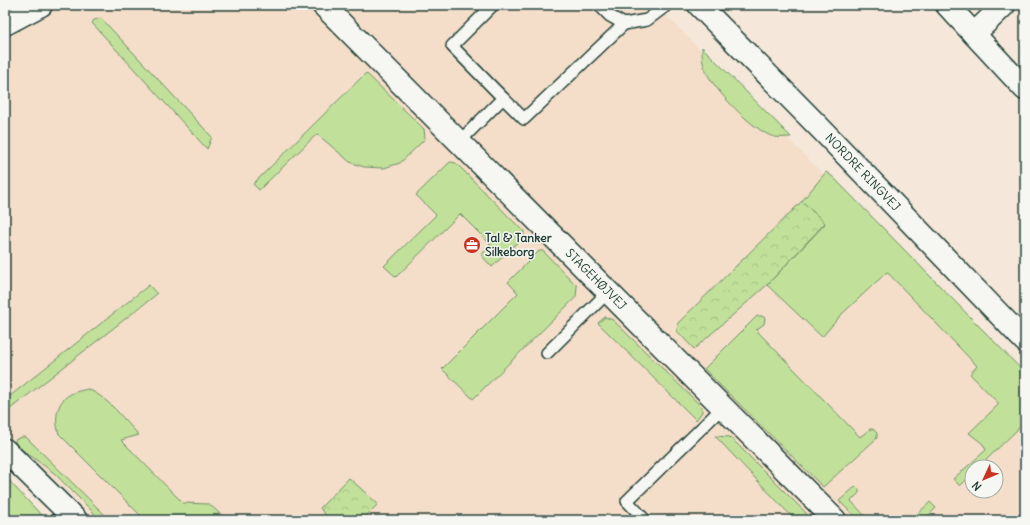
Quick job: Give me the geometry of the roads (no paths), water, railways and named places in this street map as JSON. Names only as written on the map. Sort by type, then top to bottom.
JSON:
[{"type":"street","points":[[5,24],[42,5]]},
{"type":"street","name":"STAGEHØJVEJ","points":[[323,5],[835,520]]},
{"type":"street","name":"NORDRE RINGVEJ","points":[[700,5],[1025,341]]},
{"type":"street","points":[[947,5],[1025,89]]},
{"type":"street","points":[[974,34],[1004,5]]},
{"type":"street","points":[[5,450],[76,520]]},
{"type":"lane","points":[[493,5],[452,46],[524,119],[624,24],[647,20],[667,5]]},
{"type":"lane","points":[[599,5],[610,16],[624,24]]},
{"type":"lane","points":[[459,142],[503,98]]},
{"type":"lane","points":[[547,353],[608,292]]},
{"type":"lane","points":[[645,520],[626,501],[723,407]]},
{"type":"place","name":"Tal & Tanker Silkeborg","points":[[472,245]]}]
